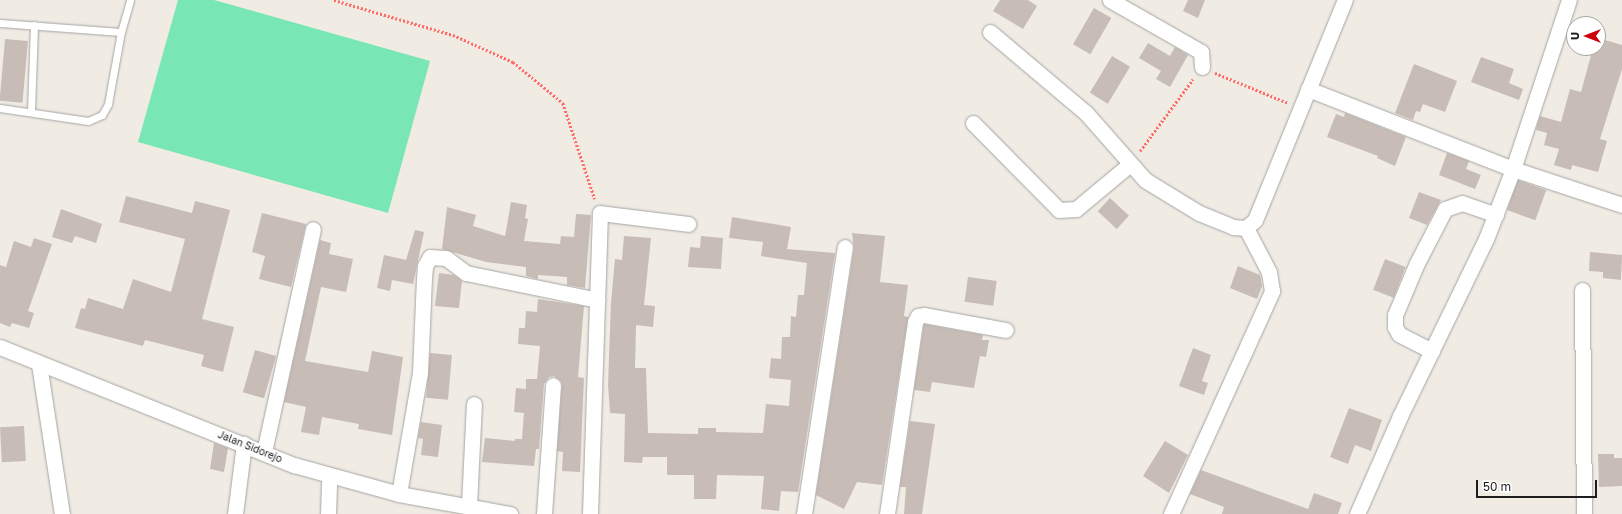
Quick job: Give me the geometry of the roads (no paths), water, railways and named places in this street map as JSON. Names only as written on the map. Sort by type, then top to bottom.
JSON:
[{"type":"street","points":[[990,32],[1086,113],[1145,180],[1199,213],[1233,227],[1246,228],[1255,220],[1299,108],[1345,0]]},
{"type":"street","points":[[1357,514],[1496,215],[1513,169],[1569,0]]},
{"type":"street","points":[[1119,2],[1201,52],[1202,67]]},
{"type":"street","points":[[1308,89],[1513,169],[1622,205]]},
{"type":"street","points":[[973,123],[1059,210],[1076,209],[1130,164]]},
{"type":"street","points":[[1432,351],[1399,334],[1395,327],[1395,315],[1417,264],[1445,209],[1462,203],[1496,215]]},
{"type":"street","points":[[590,514],[600,213],[688,224]]},
{"type":"street","points":[[1171,514],[1272,290],[1269,272],[1246,228]]},
{"type":"street","points":[[264,452],[313,229]]},
{"type":"street","points":[[804,514],[845,247]]},
{"type":"street","points":[[399,494],[420,373],[425,266],[430,257],[446,258],[466,273],[597,300]]},
{"type":"street","points":[[1582,290],[1584,514]]},
{"type":"street","points":[[887,514],[915,322],[918,316],[924,315],[1006,330]]},
{"type":"street","name":"Jalan Sidorejo","points":[[0,348],[294,465],[329,476],[399,494],[469,505],[510,514]]},
{"type":"street","points":[[39,364],[62,514]]},
{"type":"street","points":[[544,514],[552,385]]},
{"type":"street","points":[[469,505],[474,404]]},
{"type":"street","points":[[235,514],[244,444]]},
{"type":"street","points":[[328,514],[329,476]]},
{"type":"lane","points":[[0,108],[31,111],[88,121],[102,115],[108,104],[121,32],[130,0]]},
{"type":"lane","points":[[0,23],[121,32]]},
{"type":"lane","points":[[31,111],[34,25]]}]
